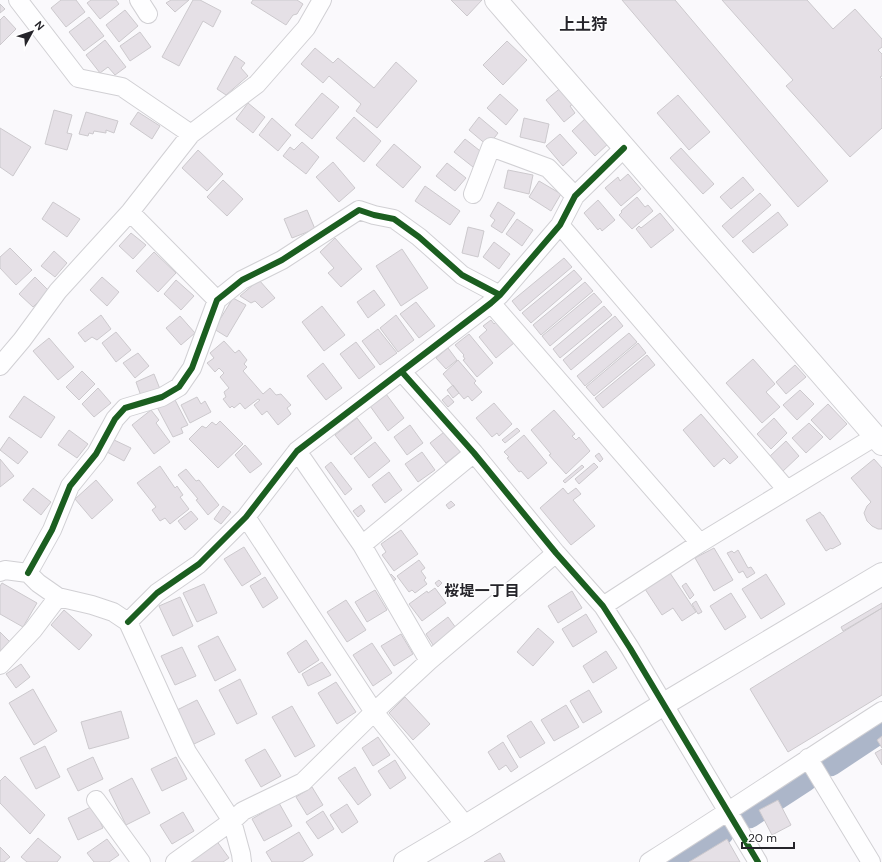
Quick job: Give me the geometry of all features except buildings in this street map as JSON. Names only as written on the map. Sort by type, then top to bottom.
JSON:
[{"type":"street","points":[[18,0],[78,78],[122,87],[191,134]]},
{"type":"street","points":[[0,366],[22,340],[58,291],[130,212],[191,134],[257,84],[306,28],[322,0]]},
{"type":"street","points":[[496,0],[879,440],[787,490],[700,543],[603,606]]},
{"type":"street","points":[[473,194],[491,147],[548,168],[574,196]]},
{"type":"street","points":[[128,622],[157,593],[199,564],[246,517],[297,451],[496,299],[560,225],[574,196],[624,148]]},
{"type":"street","points":[[28,574],[52,530],[70,486],[96,454],[115,419],[125,408],[162,397],[179,386],[192,368],[217,300],[242,280],[282,260],[359,210],[374,215],[394,218],[419,237],[462,275],[496,299],[700,543]]},
{"type":"street","points":[[130,212],[217,300]]},
{"type":"street","points":[[560,225],[787,490]]},
{"type":"street","points":[[402,372],[603,606],[664,704],[758,862]]},
{"type":"street","points":[[297,451],[362,545],[429,662]]},
{"type":"street","points":[[362,545],[474,454]]},
{"type":"street","points":[[246,517],[374,712],[466,826]]},
{"type":"street","points":[[175,862],[232,821],[243,811],[303,782],[374,712],[429,662],[556,553]]},
{"type":"street","points":[[0,572],[5,570],[28,574],[58,597],[92,605],[113,612],[128,622],[187,752],[232,821],[242,862]]},
{"type":"street","points":[[405,862],[664,704],[882,574]]},
{"type":"street","points":[[0,665],[33,630],[58,597]]},
{"type":"street","points":[[649,862],[729,812],[808,758],[882,712]]},
{"type":"street","points":[[808,758],[871,862]]},
{"type":"street","points":[[96,800],[141,862]]},
{"type":"waterway","points":[[829,761],[882,726]]},
{"type":"waterway","points":[[748,813],[803,777]]},
{"type":"waterway","points":[[670,862],[719,831]]},
{"type":"cycle path","points":[[128,622],[157,593],[199,564],[246,517],[297,451],[500,295],[560,225],[575,196],[624,148]]},
{"type":"cycle path","points":[[28,573],[52,530],[70,486],[96,454],[115,419],[125,408],[162,397],[179,387],[192,368],[217,300],[242,280],[282,260],[359,210],[394,219],[419,237],[462,275],[500,295]]},
{"type":"cycle path","points":[[402,372],[474,453],[556,553],[603,606],[630,648],[758,862]]},
{"type":"district","name":"上土狩","points":[[583,24]]},
{"type":"district","name":"桜堤一丁目","points":[[482,591]]}]
